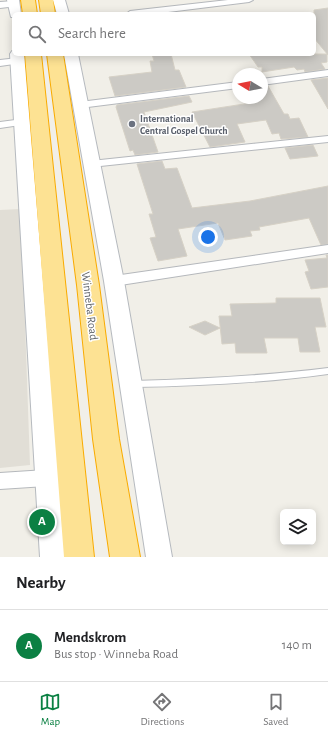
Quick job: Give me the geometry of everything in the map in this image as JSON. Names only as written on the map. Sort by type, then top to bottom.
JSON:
[{"type":"highway","points":[[28,0],[30,12]]},
{"type":"highway","points":[[46,0],[48,12]]},
{"type":"highway","name":"Winneba Road","points":[[55,56],[88,285],[106,439],[125,557]]},
{"type":"highway","points":[[17,58],[79,557]]},
{"type":"street","points":[[59,0],[62,12]]},
{"type":"street","points":[[147,12],[249,0]]},
{"type":"street","points":[[0,5],[14,6]]},
{"type":"street","points":[[71,56],[114,281],[159,557]]},
{"type":"street","points":[[17,58],[23,122],[46,478],[53,557]]},
{"type":"street","points":[[268,81],[328,73]]},
{"type":"street","points":[[80,105],[232,86]]},
{"type":"street","points":[[0,125],[23,122]]},
{"type":"street","points":[[92,164],[328,138]]},
{"type":"street","points":[[114,281],[328,249]]},
{"type":"street","points":[[0,481],[46,478]]},
{"type":"lane","points":[[131,384],[224,382],[281,377],[328,370]]},
{"type":"shaded area","points":[[21,209],[30,465],[0,468],[0,210]]},
{"type":"building","points":[[328,8],[328,55],[316,40],[316,12],[314,12],[314,10]]},
{"type":"building","points":[[316,54],[327,54],[327,62],[321,63],[325,69],[305,72],[304,69],[297,70],[294,67],[268,71],[268,68],[258,67],[250,56],[316,56]]},
{"type":"building","points":[[153,56],[172,56],[175,70],[179,70],[186,87],[115,96],[109,77],[152,72],[150,61],[154,61]]},
{"type":"building","points":[[328,78],[328,109],[311,80]]},
{"type":"building","points":[[268,86],[284,114],[288,114],[290,119],[299,118],[308,137],[281,139],[279,133],[272,134],[266,120],[237,124],[245,142],[210,147],[192,112],[244,104],[268,104]]},
{"type":"building","points":[[189,96],[192,102],[144,112],[158,152],[135,155],[133,150],[130,151],[116,107],[117,105]]},
{"type":"building","points":[[313,145],[318,156],[290,159],[285,148]]},
{"type":"building","points":[[162,161],[165,169],[177,168],[192,208],[250,201],[328,186],[328,244],[321,245],[309,218],[259,227],[260,230],[250,231],[252,236],[225,240],[218,223],[178,229],[187,256],[158,261],[150,238],[156,237],[149,214],[153,214],[137,164]]},
{"type":"building","points":[[326,255],[328,255],[328,287],[311,289],[305,272],[309,271],[305,260],[327,258]]},
{"type":"building","points":[[276,298],[320,298],[326,327],[315,327],[320,352],[300,352],[298,338],[264,338],[267,353],[236,353],[235,343],[222,344],[219,316],[232,316],[230,304],[276,303]]},
{"type":"building","points":[[205,321],[220,328],[205,335],[189,327]]},
{"type":"place","name":"International Central Gospel Church","points":[[132,124]]},
{"type":"place","name":"Mendskrom","points":[[42,522]]}]
